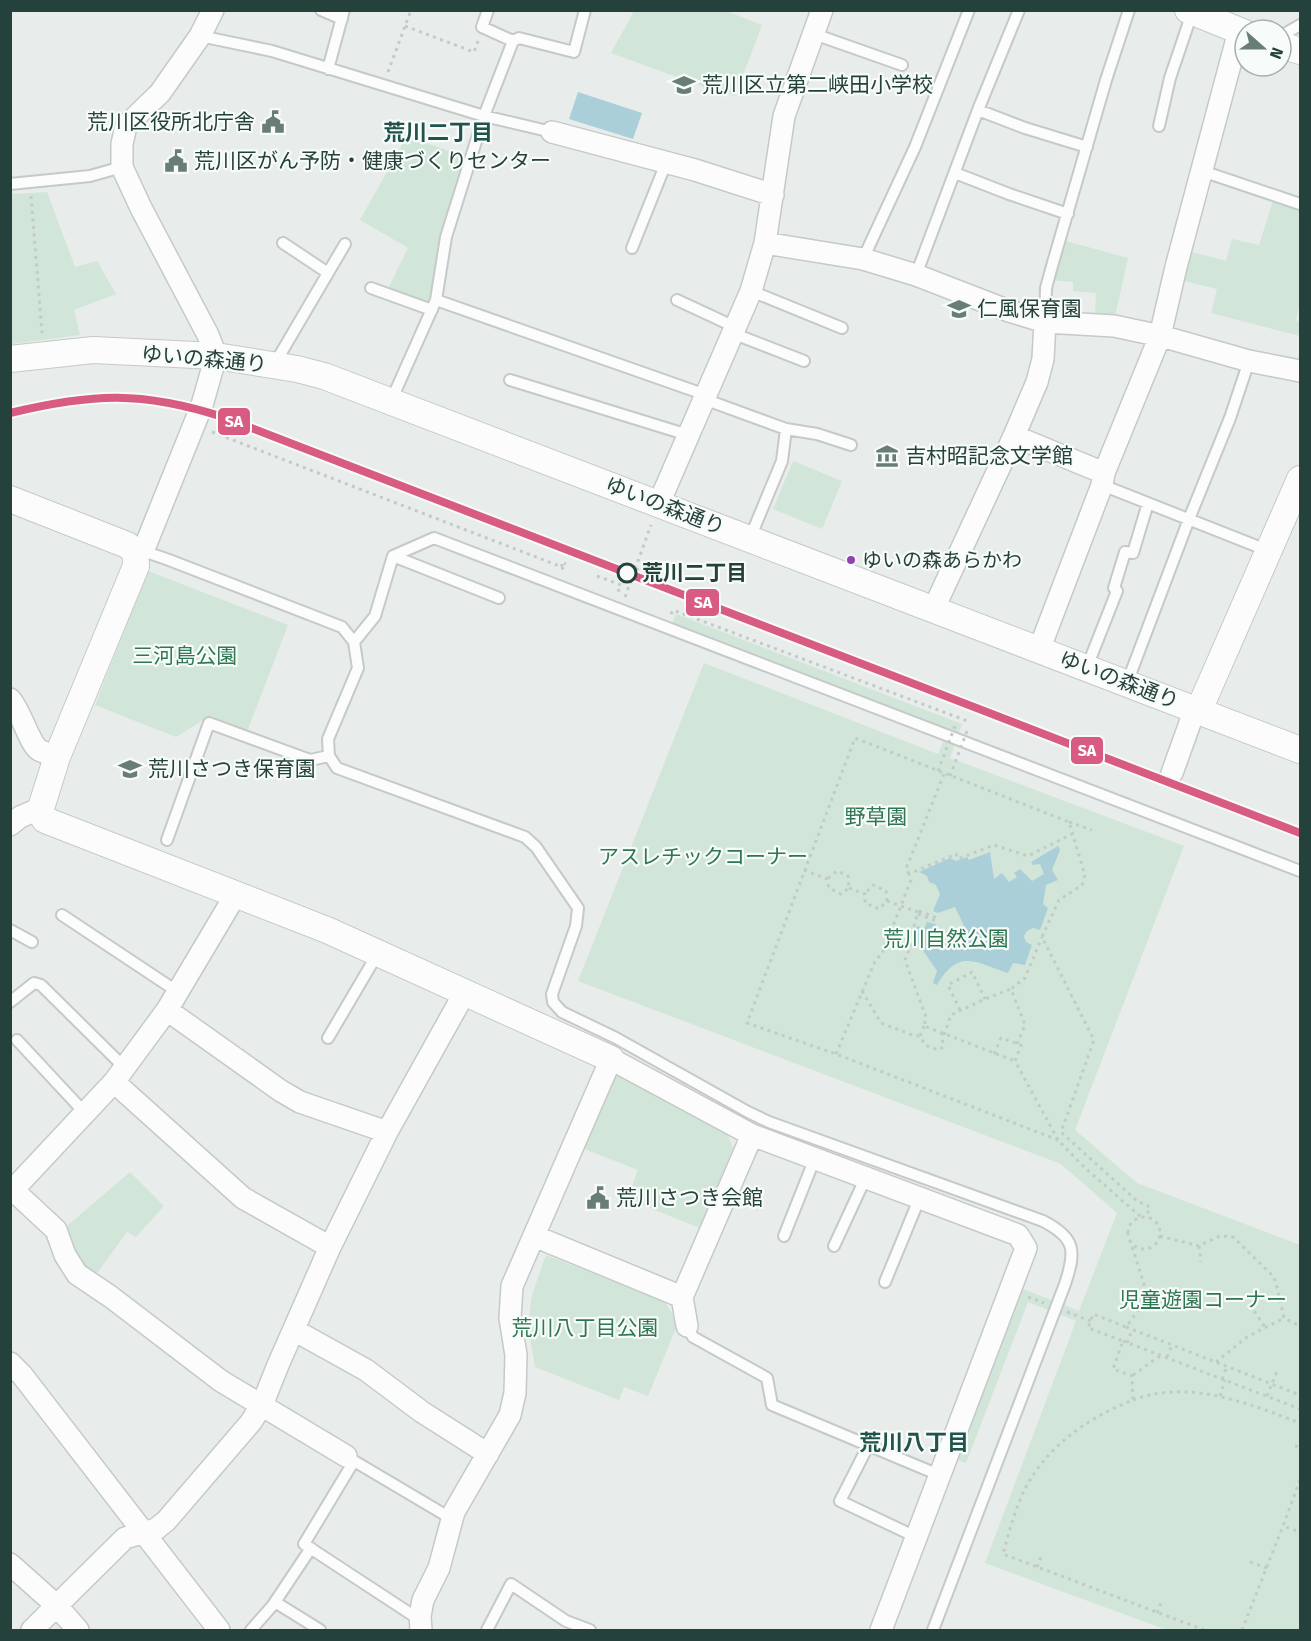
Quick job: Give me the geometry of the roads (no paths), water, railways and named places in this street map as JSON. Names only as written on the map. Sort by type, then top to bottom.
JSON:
[{"type":"street","points":[[136,555],[146,544],[194,425],[216,356],[208,335],[122,167],[122,144],[126,126],[160,93],[200,36],[213,10]]},
{"type":"street","points":[[658,503],[751,291],[765,243],[784,116],[822,10]]},
{"type":"street","points":[[1190,12],[1233,29]]},
{"type":"street","points":[[1039,650],[1160,336],[1202,171],[1233,63]]},
{"type":"street","points":[[552,132],[696,170],[772,195]]},
{"type":"street","points":[[765,243],[863,259],[916,275],[1008,311],[1045,322],[1114,326],[1160,336],[1249,361],[1300,371]]},
{"type":"street","points":[[934,608],[1014,436],[1039,374],[1043,359],[1045,322]]},
{"type":"street","name":"ゆいの森通り","points":[[10,359],[93,350],[216,356],[324,376],[1300,750]]},
{"type":"street","points":[[1014,436],[1103,479]]},
{"type":"street","points":[[1172,772],[1197,710],[1300,479]]},
{"type":"street","points":[[14,504],[127,545],[135,550],[136,555],[136,566],[57,757],[40,808],[45,819],[55,825],[236,894],[378,952],[611,1059],[752,1135],[1018,1235],[1026,1248],[881,1630]]},
{"type":"street","points":[[10,699],[19,712],[34,745],[57,757]]},
{"type":"street","points":[[10,825],[20,817],[40,808]]},
{"type":"street","points":[[236,894],[167,1010],[120,1075],[12,1192],[56,1230],[65,1255],[77,1274],[111,1297],[221,1381],[350,1459]]},
{"type":"street","points":[[32,1630],[124,1538],[156,1528],[166,1521],[251,1422],[262,1405],[330,1247],[387,1132],[465,992]]},
{"type":"street","points":[[167,1010],[300,1102],[387,1132]]},
{"type":"street","points":[[420,1625],[423,1600],[439,1568],[452,1519],[510,1415],[515,1393],[516,1355],[510,1318],[512,1286],[611,1059]]},
{"type":"street","points":[[120,1075],[243,1198],[330,1247]]},
{"type":"street","points":[[687,1326],[682,1297],[752,1135]]},
{"type":"street","points":[[534,1236],[682,1297]]},
{"type":"street","points":[[294,1330],[366,1370],[422,1412],[488,1454]]},
{"type":"street","points":[[13,1371],[219,1630]]},
{"type":"street","points":[[10,1564],[56,1605],[78,1630]]},
{"type":"lane","points":[[321,10],[343,15],[328,69]]},
{"type":"lane","points":[[488,10],[482,27],[513,41]]},
{"type":"lane","points":[[391,401],[434,305],[446,237],[484,116],[513,41],[519,38],[574,52],[585,10]]},
{"type":"lane","points":[[863,259],[915,147],[969,10]]},
{"type":"lane","points":[[916,275],[978,110],[1019,10]]},
{"type":"lane","points":[[1045,322],[1046,288],[1129,10]]},
{"type":"lane","points":[[1159,126],[1170,78],[1190,12]]},
{"type":"lane","points":[[814,34],[902,65]]},
{"type":"lane","points":[[200,36],[272,51],[484,116],[552,132]]},
{"type":"lane","points":[[978,110],[1025,129],[1087,147]]},
{"type":"lane","points":[[632,248],[666,163]]},
{"type":"lane","points":[[10,184],[90,176],[122,167]]},
{"type":"lane","points":[[1202,171],[1300,204]]},
{"type":"lane","points":[[954,173],[1068,214]]},
{"type":"lane","points":[[284,243],[328,273]]},
{"type":"lane","points":[[274,365],[345,244]]},
{"type":"lane","points":[[371,288],[434,305],[705,397],[786,429],[817,434],[851,445]]},
{"type":"lane","points":[[751,291],[842,328]]},
{"type":"lane","points":[[677,300],[734,330],[804,361]]},
{"type":"lane","points":[[1127,683],[1230,417],[1249,361]]},
{"type":"lane","points":[[510,380],[688,435]]},
{"type":"lane","points":[[750,538],[782,461],[786,429]]},
{"type":"lane","points":[[1103,479],[1148,503],[1269,551]]},
{"type":"lane","points":[[1087,667],[1117,591],[1114,588],[1125,552],[1133,553],[1148,503]]},
{"type":"lane","points":[[354,642],[375,616],[393,556],[434,538],[1300,871]]},
{"type":"lane","points":[[136,555],[150,553],[342,627],[354,642],[358,668],[328,740],[329,756],[337,768],[531,841],[578,908],[576,926],[552,994],[553,1002],[562,1012],[616,1038],[759,1117],[1043,1221],[1064,1234],[1070,1242],[1072,1257],[1065,1284],[933,1630]]},
{"type":"lane","points":[[393,556],[499,597]]},
{"type":"lane","points":[[166,840],[209,723],[310,760],[329,756]]},
{"type":"lane","points":[[62,915],[178,992]]},
{"type":"lane","points":[[10,930],[32,942]]},
{"type":"lane","points":[[328,1038],[378,952]]},
{"type":"lane","points":[[10,1002],[34,983],[41,985],[120,1075]]},
{"type":"lane","points":[[17,1040],[85,1113]]},
{"type":"lane","points":[[784,1236],[815,1158]]},
{"type":"lane","points":[[834,1246],[866,1177]]},
{"type":"lane","points":[[885,1282],[920,1197]]},
{"type":"lane","points":[[687,1326],[693,1336],[767,1378],[772,1405],[939,1475]]},
{"type":"lane","points":[[869,1444],[840,1501],[916,1537]]},
{"type":"lane","points":[[420,1625],[304,1544],[350,1459],[452,1519]]},
{"type":"lane","points":[[251,1630],[275,1602],[311,1548]]},
{"type":"lane","points":[[487,1630],[511,1584],[566,1621],[590,1630]]},
{"type":"lane","points":[[275,1602],[320,1630]]},
{"type":"water","points":[[578,92],[642,113],[633,139],[569,119]]},
{"type":"water","points":[[1058,846],[1060,850],[1052,870],[1058,880],[1046,885],[1043,904],[1048,908],[1040,930],[1033,928],[1024,936],[1026,942],[1032,945],[1025,965],[1013,963],[1008,973],[976,962],[960,962],[945,973],[937,985],[933,983],[937,971],[920,946],[915,943],[918,933],[915,932],[917,926],[924,929],[927,922],[935,924],[943,940],[966,930],[955,907],[938,913],[933,911],[940,894],[936,885],[929,882],[927,876],[919,872],[950,858],[956,861],[967,857],[969,860],[990,852],[994,879],[1002,873],[1009,882],[1017,877],[1014,873],[1020,869],[1032,881],[1044,874],[1040,864],[1033,865],[1031,862]]},
{"type":"place","name":"荒川区立第二峡田小学校","points":[[684,85]]},
{"type":"place","name":"荒川区役所北庁舎","points":[[273,122]]},
{"type":"place","name":"荒川区がん予防・健康づくりセンター","points":[[176,161]]},
{"type":"place","name":"仁風保育園","points":[[959,309]]},
{"type":"place","name":"吉村昭記念文学館","points":[[887,456]]},
{"type":"place","name":"ゆいの森あらかわ","points":[[851,560]]},
{"type":"place","name":"荒川二丁目","points":[[627,573]]},
{"type":"place","name":"荒川さつき保育園","points":[[130,769]]},
{"type":"place","name":"荒川さつき会館","points":[[598,1198]]},
{"type":"district","name":"荒川二丁目","points":[[438,132]]},
{"type":"district","name":"荒川八丁目","points":[[914,1442]]},
{"type":"park label","name":"三河島公園","points":[[185,656]]},
{"type":"park label","name":"野草園","points":[[876,817]]},
{"type":"park label","name":"アスレチックコーナー","points":[[703,857]]},
{"type":"park label","name":"荒川自然公園","points":[[946,939]]},
{"type":"park label","name":"児童遊園コーナー","points":[[1203,1300]]},
{"type":"park label","name":"荒川八丁目公園","points":[[585,1328]]}]
